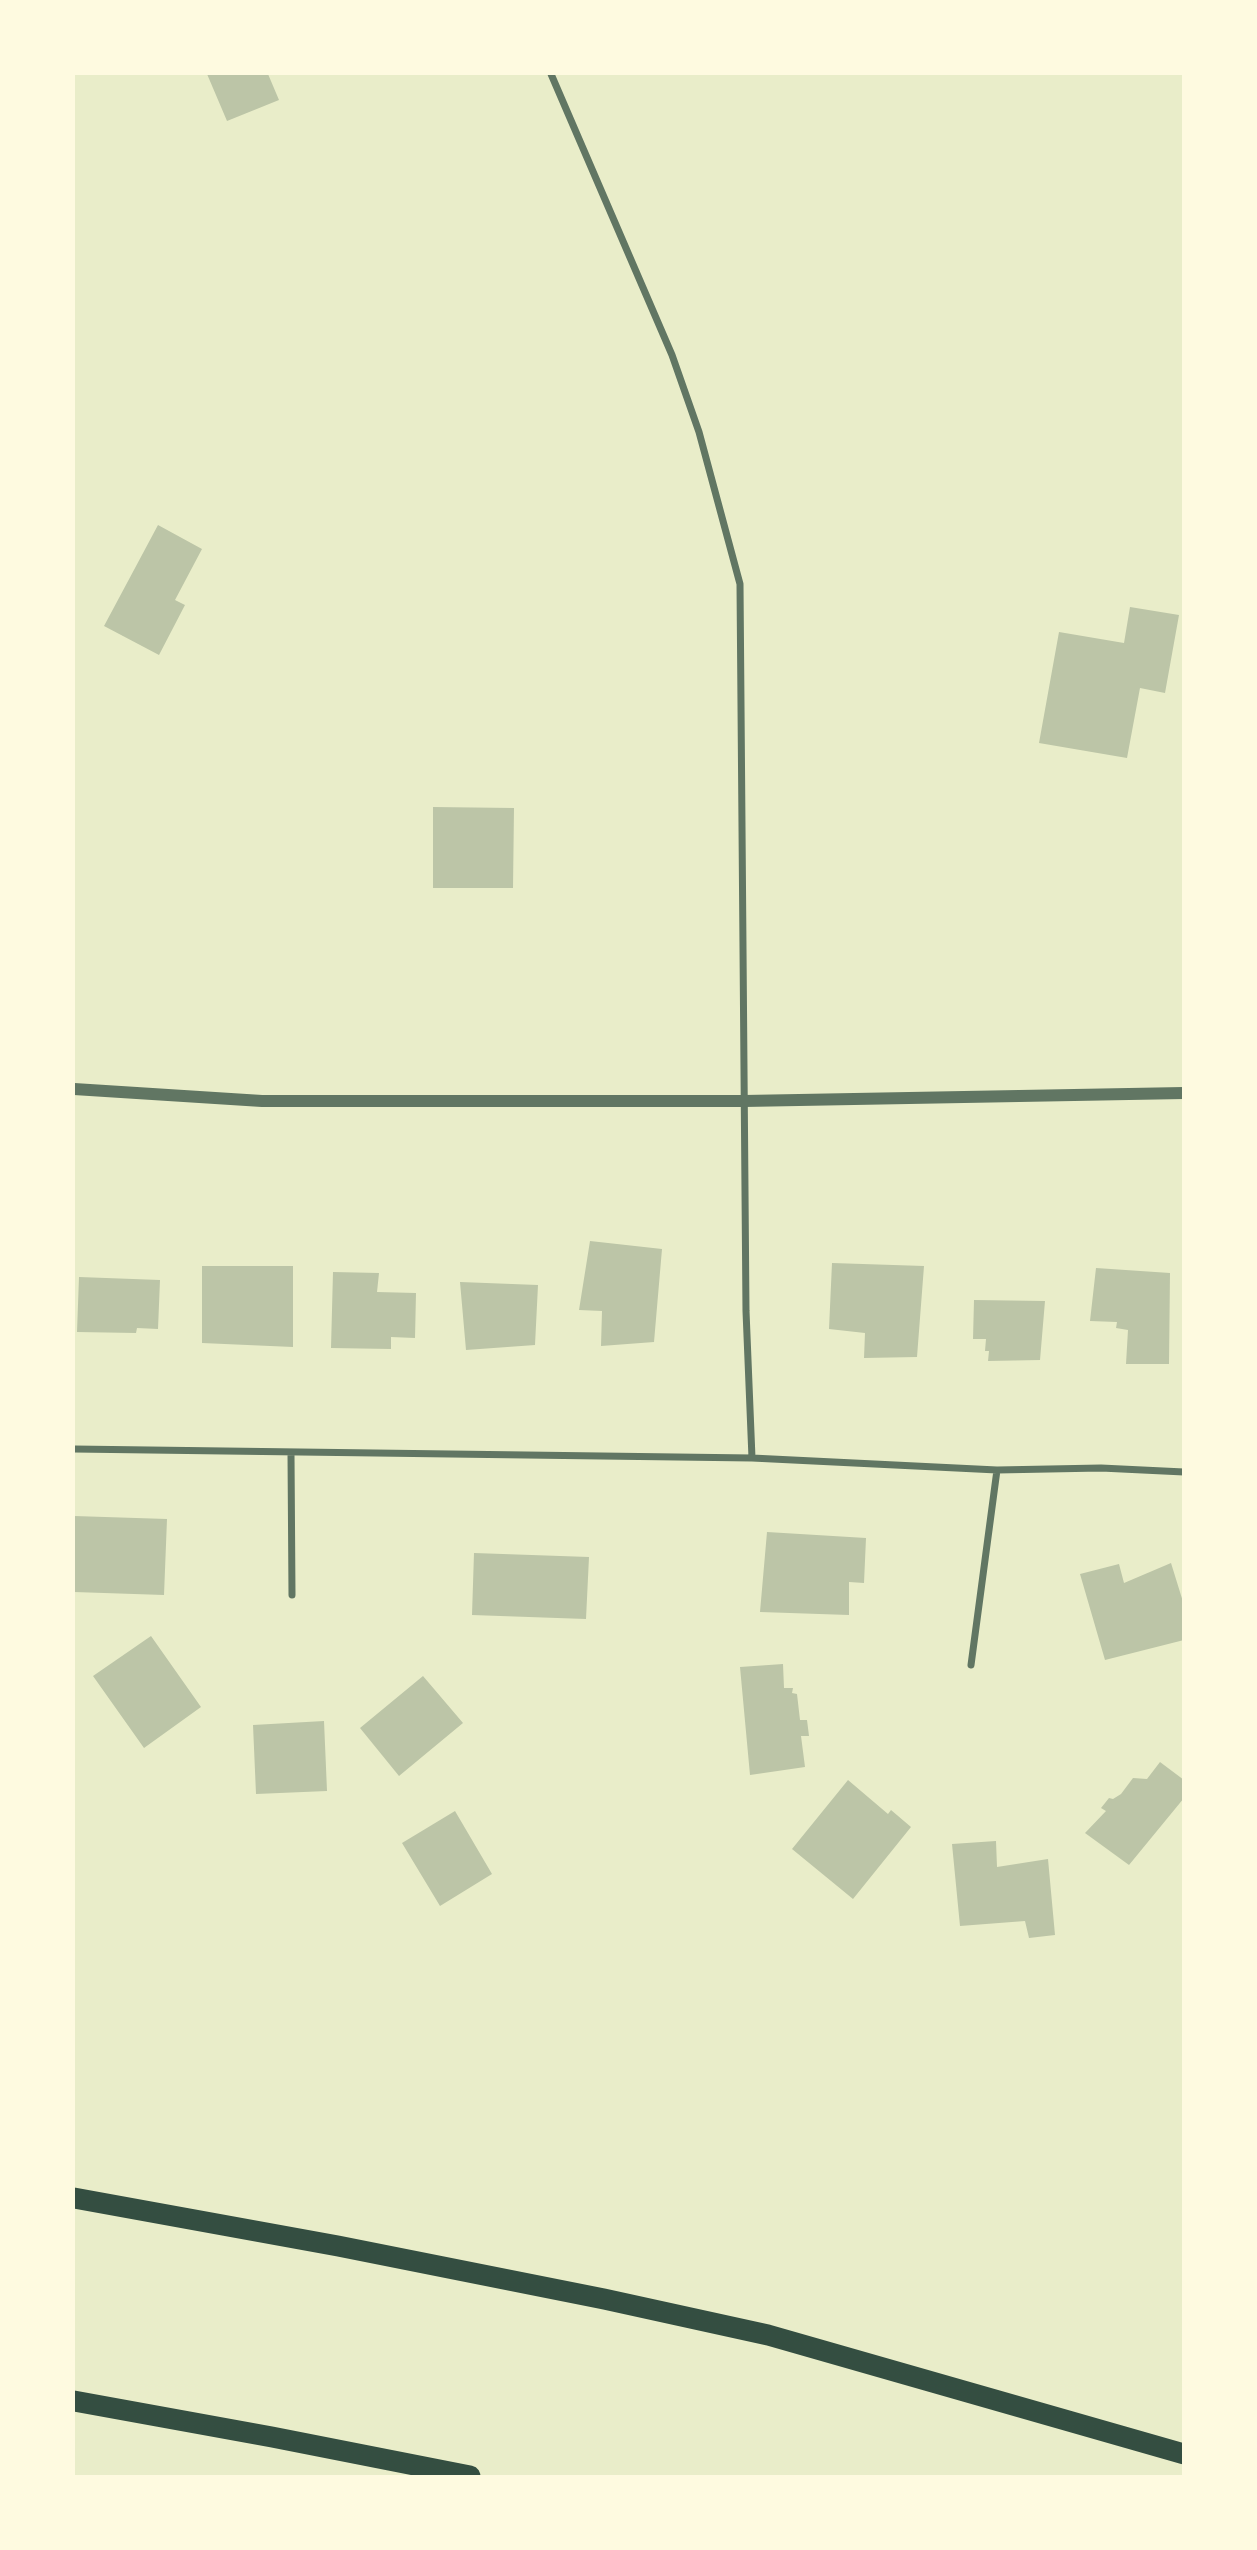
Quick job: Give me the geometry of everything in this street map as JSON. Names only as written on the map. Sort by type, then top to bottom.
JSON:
[{"type":"highway","points":[[74,2198],[338,2246],[768,2335],[1184,2454]]},
{"type":"highway","points":[[74,2401],[470,2476]]},
{"type":"street","points":[[551,74],[672,355],[699,432],[740,584],[746,1311],[752,1458]]},
{"type":"street","points":[[74,1089],[262,1101],[744,1101],[1184,1093]]},
{"type":"street","points":[[74,1450],[752,1458],[997,1470],[1101,1468],[1184,1472]]},
{"type":"street","points":[[291,1454],[292,1595]]},
{"type":"street","points":[[971,1665],[997,1470]]},
{"type":"building","points":[[207,74],[268,74],[279,100],[227,121]]},
{"type":"building","points":[[158,525],[202,549],[175,600],[185,605],[159,655],[104,626]]},
{"type":"building","points":[[1130,607],[1179,615],[1165,693],[1140,688],[1127,758],[1039,743],[1059,632],[1124,643]]},
{"type":"building","points":[[433,807],[514,808],[513,888],[433,888]]},
{"type":"building","points":[[590,1241],[662,1249],[654,1342],[601,1346],[602,1311],[579,1310]]},
{"type":"building","points":[[832,1263],[924,1266],[917,1357],[864,1358],[865,1333],[829,1329]]},
{"type":"building","points":[[202,1266],[293,1266],[293,1347],[202,1343]]},
{"type":"building","points":[[1096,1268],[1170,1273],[1169,1364],[1126,1364],[1128,1330],[1116,1328],[1117,1322],[1090,1321]]},
{"type":"building","points":[[333,1272],[379,1273],[377,1292],[416,1293],[415,1338],[391,1337],[391,1349],[331,1348]]},
{"type":"building","points":[[79,1277],[160,1280],[158,1329],[137,1328],[136,1333],[77,1332]]},
{"type":"building","points":[[460,1282],[538,1285],[535,1345],[466,1350]]},
{"type":"building","points":[[974,1300],[1045,1301],[1040,1360],[988,1361],[986,1339],[973,1339]]},
{"type":"building","points":[[74,1516],[167,1519],[164,1595],[74,1592]]},
{"type":"building","points":[[767,1532],[866,1538],[864,1583],[849,1582],[849,1615],[760,1612]]},
{"type":"building","points":[[474,1553],[589,1557],[586,1619],[472,1615]]},
{"type":"building","points":[[1171,1563],[1184,1605],[1184,1640],[1105,1660],[1080,1574],[1119,1564],[1124,1583]]},
{"type":"building","points":[[151,1636],[201,1707],[144,1748],[93,1676]]},
{"type":"building","points":[[783,1664],[784,1688],[793,1688],[792,1693],[797,1694],[800,1720],[807,1720],[809,1736],[801,1736],[805,1767],[750,1775],[740,1667]]},
{"type":"building","points":[[423,1676],[463,1723],[399,1776],[360,1728]]},
{"type":"building","points":[[324,1721],[327,1791],[256,1794],[253,1725]]},
{"type":"building","points":[[1160,1762],[1184,1780],[1184,1798],[1129,1865],[1085,1833],[1106,1811],[1101,1808],[1109,1798],[1113,1799],[1121,1794],[1133,1778],[1147,1779]]},
{"type":"building","points":[[848,1780],[888,1814],[891,1810],[911,1827],[853,1899],[792,1849]]},
{"type":"building","points":[[455,1811],[492,1874],[440,1906],[402,1843]]},
{"type":"building","points":[[996,1841],[997,1867],[1048,1859],[1055,1935],[1029,1938],[1025,1921],[960,1926],[952,1844]]}]
